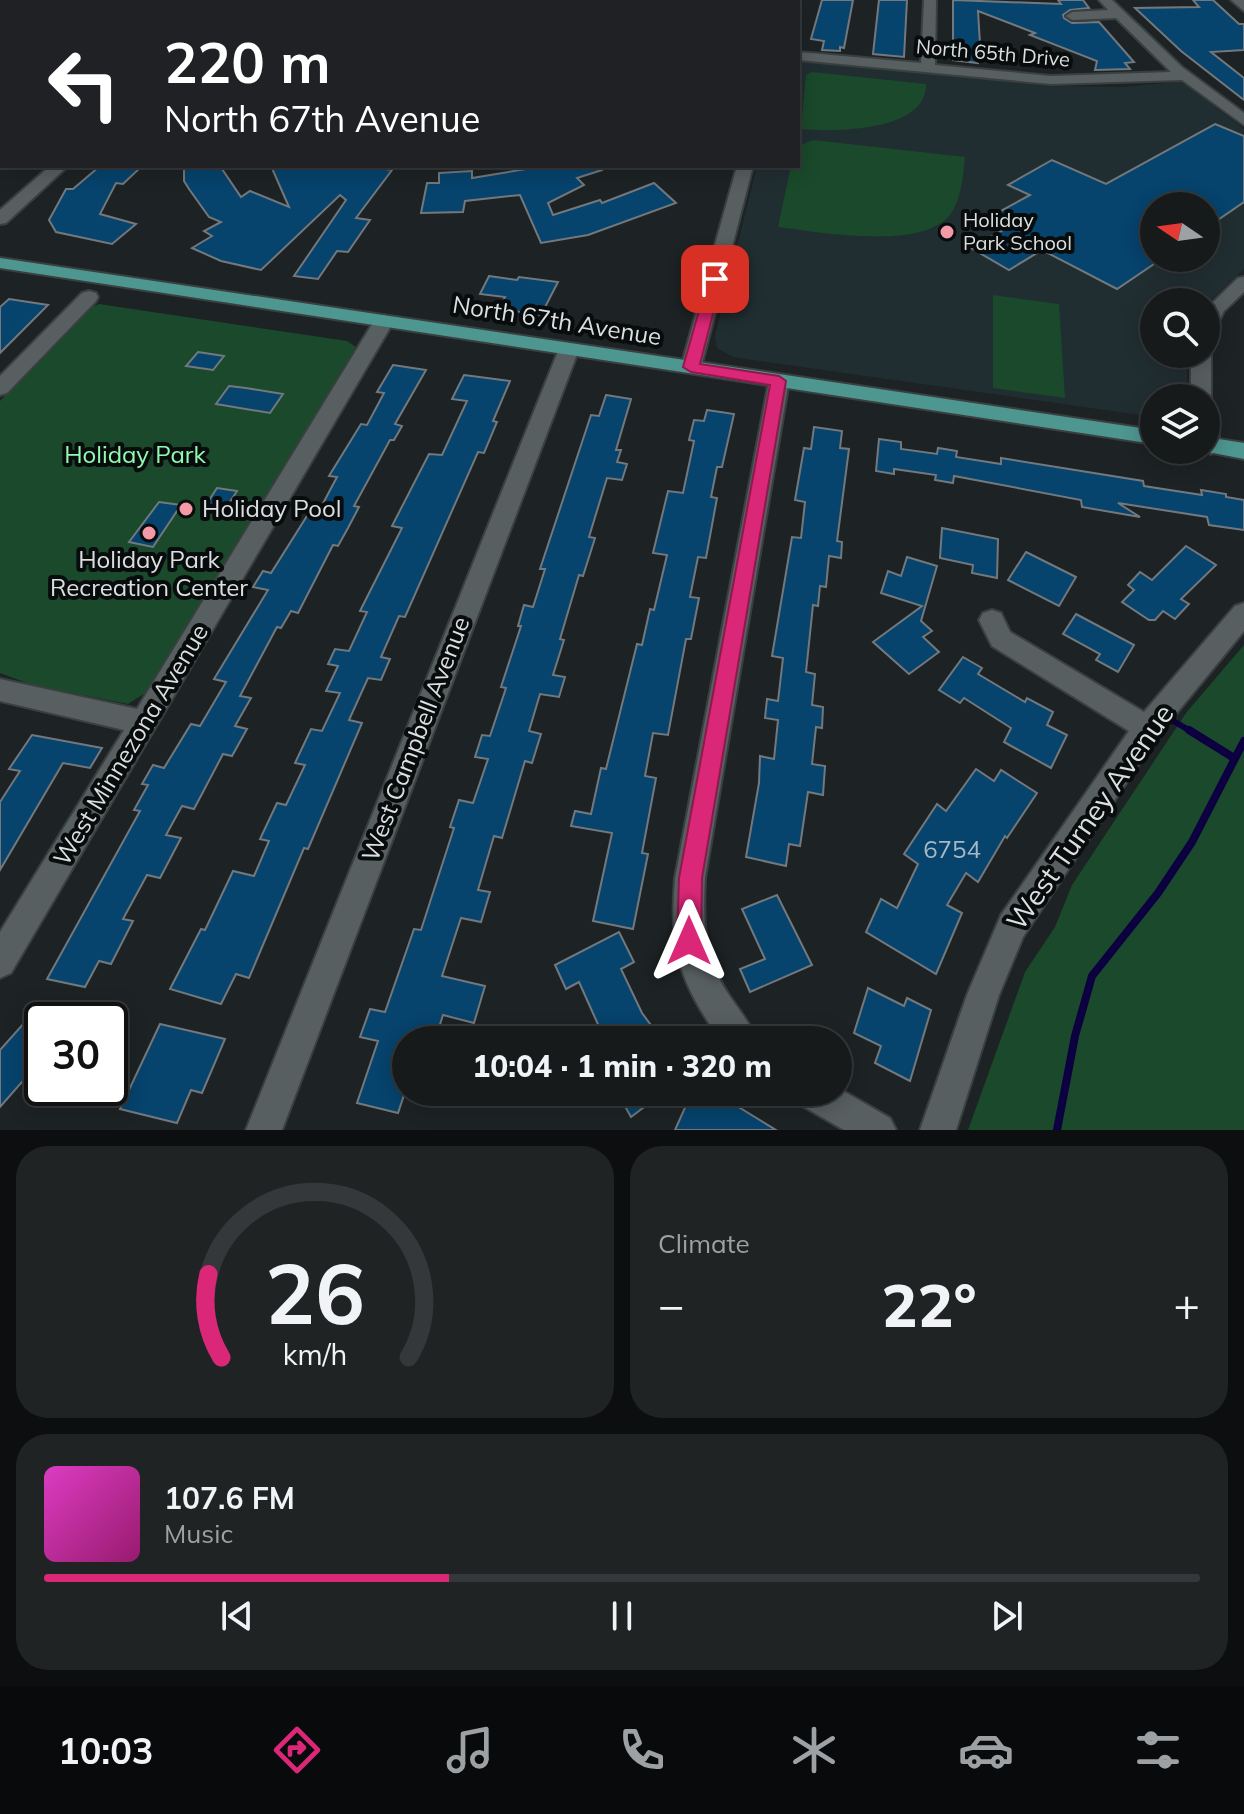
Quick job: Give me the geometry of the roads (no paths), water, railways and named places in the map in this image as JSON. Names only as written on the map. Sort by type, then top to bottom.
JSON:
[{"type":"main road","name":"North 67th Avenue","points":[[0,263],[1140,435]]},
{"type":"main road","points":[[1220,442],[1244,451]]},
{"type":"street","points":[[928,69],[930,0]]},
{"type":"street","points":[[1105,0],[1184,76],[1244,120]]},
{"type":"street","points":[[1237,0],[1244,7]]},
{"type":"street","points":[[1072,16],[1117,14]]},
{"type":"street","name":"North 65th Drive","points":[[800,56],[1051,80],[1184,76]]},
{"type":"street","points":[[0,219],[58,168]]},
{"type":"street","points":[[691,367],[744,168]]},
{"type":"street","points":[[1220,304],[1244,282]]},
{"type":"street","points":[[0,388],[89,297]]},
{"type":"street","name":"West Minnezona Avenue","points":[[0,962],[384,321]]},
{"type":"street","name":"West Campbell Avenue","points":[[264,1130],[569,349]]},
{"type":"street","points":[[730,1026],[712,1002],[689,941],[688,913],[693,862],[779,381]]},
{"type":"street","name":"West Turney Avenue","points":[[938,1130],[983,995],[1012,926],[1147,728],[1244,613]]},
{"type":"street","points":[[992,620],[1001,639],[1147,728]]},
{"type":"street","points":[[0,690],[144,723]]},
{"type":"street","points":[[836,1106],[878,1130]]},
{"type":"waterway","points":[[1170,719],[1192,732]]},
{"type":"waterway","points":[[1189,730],[1234,758]]},
{"type":"waterway","points":[[1057,1130],[1075,1036],[1092,976],[1158,893],[1192,842],[1244,741]]},
{"type":"place","name":"Holiday Park School","points":[[947,232]]},
{"type":"place","name":"Holiday Pool","points":[[186,509]]},
{"type":"place","name":"Holiday Park Recreation Center","points":[[149,533]]},
{"type":"park label","name":"Holiday Park","points":[[135,455]]}]
